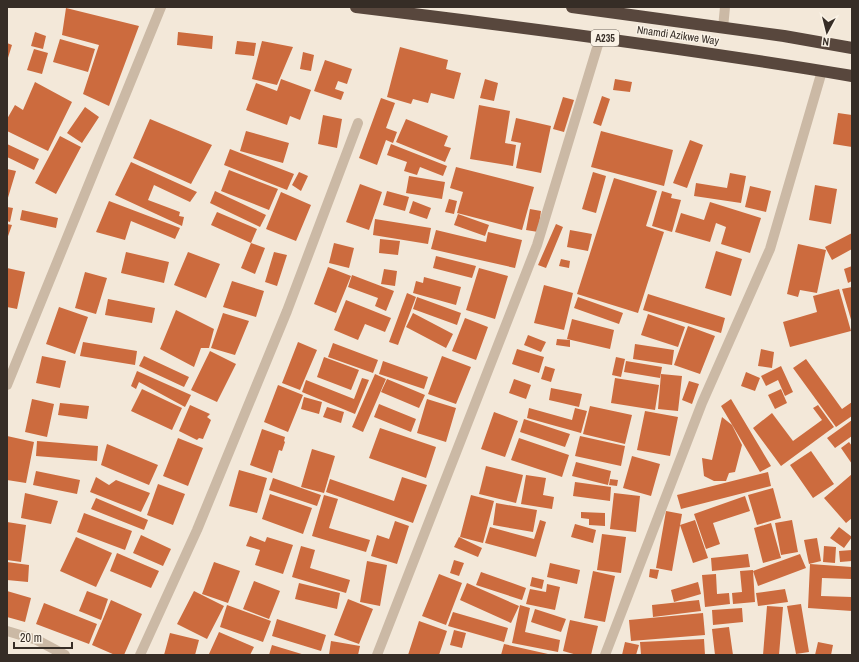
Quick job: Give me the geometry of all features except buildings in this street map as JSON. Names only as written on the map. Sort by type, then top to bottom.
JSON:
[{"type":"highway","name":"Nnamdi Azikwe Way","points":[[356,7],[600,38],[852,76]]},
{"type":"highway","name":"Nnamdi Azikwe Way","points":[[572,7],[852,48]]},
{"type":"street","points":[[7,385],[161,7]]},
{"type":"street","points":[[723,28],[725,7]]},
{"type":"street","points":[[377,655],[537,245],[600,38]]},
{"type":"street","points":[[605,655],[702,403],[770,249],[822,71]]},
{"type":"street","points":[[140,655],[200,523],[287,311],[358,123]]},
{"type":"street","points":[[7,631],[37,640],[65,655]]}]
